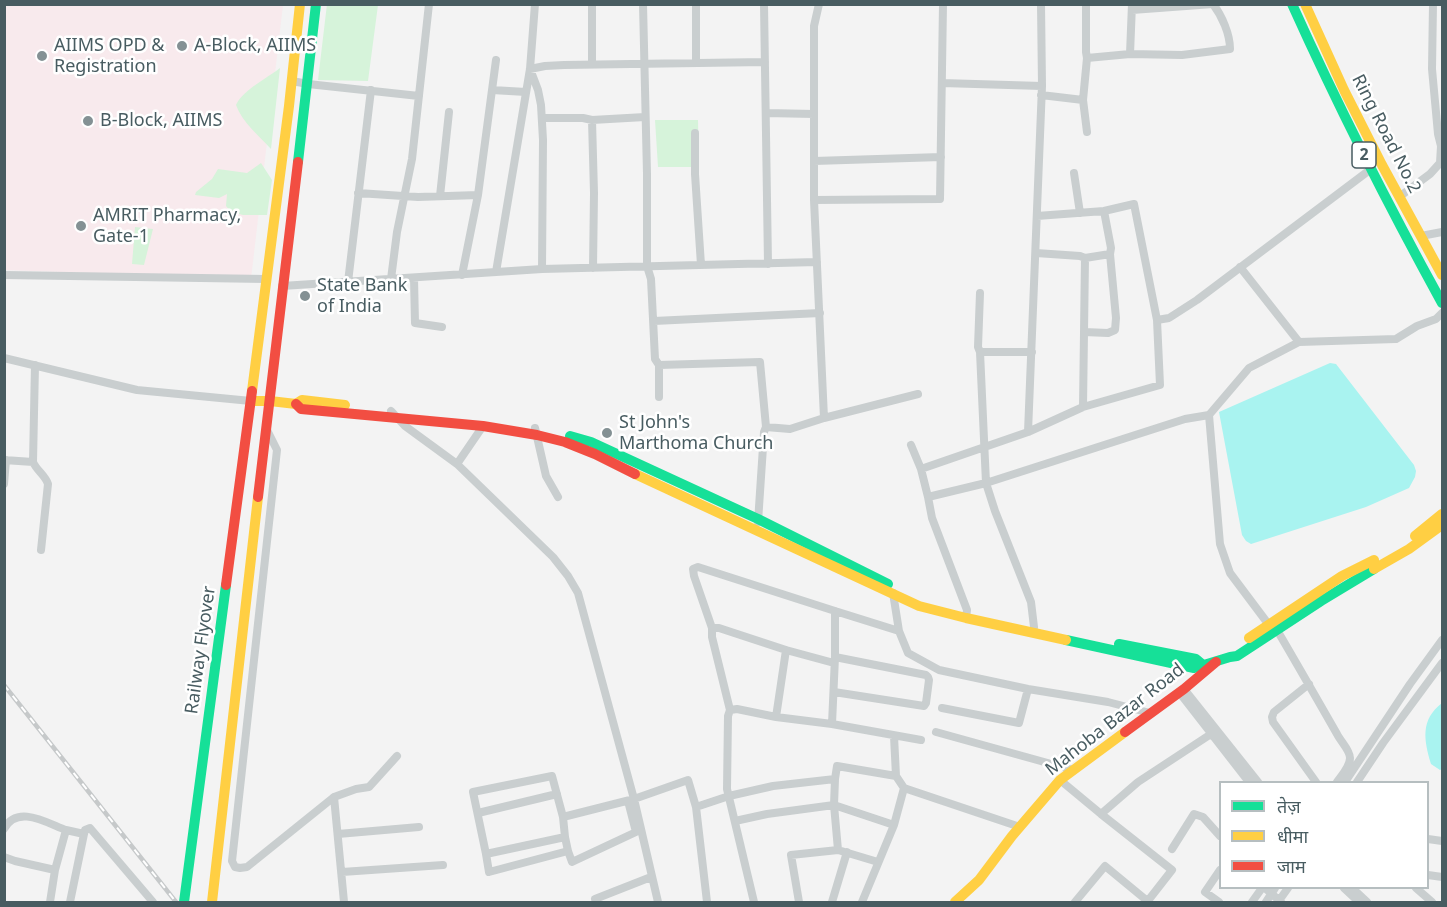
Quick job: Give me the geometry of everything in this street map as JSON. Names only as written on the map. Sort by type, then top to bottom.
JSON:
[{"type":"main road","name":"Railway Flyover","points":[[184,903],[267,279],[300,4]]},
{"type":"main road","name":"Railway Flyover","points":[[212,903],[316,4]]},
{"type":"main road","name":"Ring Road No.2","points":[[1292,4],[1336,101],[1387,202],[1443,303]]},
{"type":"main road","name":"Ring Road No.2","points":[[1305,4],[1344,90],[1382,165],[1443,275]]},
{"type":"main road","points":[[251,401],[296,404],[302,400],[395,415],[556,432],[591,442],[758,519],[893,590]]},
{"type":"main road","points":[[395,415],[488,420],[536,431],[596,454],[757,531],[893,590],[967,614],[1194,668],[1216,662]]},
{"type":"main road","name":"Mahoba Bazar Road","points":[[1389,557],[1443,514]]},
{"type":"main road","name":"Mahoba Bazar Road","points":[[955,903],[979,880],[1060,780],[1181,691],[1216,662],[1232,655],[1234,650],[1273,627],[1342,576],[1389,557],[1428,537],[1443,525]]},
{"type":"main road","points":[[967,614],[1196,659],[1202,664]]},
{"type":"street","points":[[391,279],[397,232],[412,159],[429,4]]},
{"type":"street","points":[[496,272],[530,69],[535,4]]},
{"type":"street","points":[[592,4],[592,64]]},
{"type":"street","points":[[643,4],[647,266],[651,279],[655,359],[659,366],[659,397]]},
{"type":"street","points":[[696,4],[696,62]]},
{"type":"street","points":[[764,4],[768,264]]},
{"type":"street","points":[[819,4],[814,26],[814,200],[824,418]]},
{"type":"street","points":[[814,200],[940,199],[943,4]]},
{"type":"street","points":[[1028,432],[1042,86],[1041,4]]},
{"type":"street","points":[[1086,4],[1087,58],[1083,100],[1087,132]]},
{"type":"street","points":[[1087,58],[1130,54],[1182,55],[1230,49],[1230,40],[1213,4],[1132,7],[1130,54]]},
{"type":"street","points":[[1399,197],[1430,174],[1440,163],[1441,147],[1432,69],[1433,4]]},
{"type":"street","points":[[462,274],[478,195],[496,60]]},
{"type":"street","points":[[530,69],[544,66],[592,64],[765,62]]},
{"type":"street","points":[[530,69],[538,90],[542,118],[542,269]]},
{"type":"street","points":[[292,81],[419,96]]},
{"type":"street","points":[[942,83],[1042,86]]},
{"type":"street","points":[[348,282],[371,90]]},
{"type":"street","points":[[492,90],[526,92]]},
{"type":"street","points":[[1041,95],[1083,100]]},
{"type":"street","points":[[440,196],[449,112]]},
{"type":"street","points":[[766,113],[814,114]]},
{"type":"street","points":[[542,118],[592,120],[645,117]]},
{"type":"street","points":[[592,120],[593,268]]},
{"type":"street","points":[[695,133],[694,174],[701,265]]},
{"type":"street","points":[[814,161],[941,157]]},
{"type":"street","points":[[1157,320],[1169,318],[1197,300],[1371,169]]},
{"type":"street","points":[[1074,173],[1080,213]]},
{"type":"street","points":[[358,193],[404,196],[478,195]]},
{"type":"street","points":[[921,469],[1028,432],[1083,407],[1160,385],[1157,320],[1134,204],[1104,211],[1037,216]]},
{"type":"street","points":[[1084,332],[1108,333],[1116,330],[1111,248],[1104,211]]},
{"type":"street","points":[[1421,236],[1443,232]]},
{"type":"street","points":[[1036,253],[1085,258],[1110,254]]},
{"type":"street","points":[[1083,407],[1085,258]]},
{"type":"street","points":[[282,286],[542,269],[817,262]]},
{"type":"street","points":[[1240,267],[1299,342]]},
{"type":"street","points":[[4,275],[267,279]]},
{"type":"street","points":[[414,278],[414,323],[442,327]]},
{"type":"street","points":[[980,293],[978,347],[986,483],[1031,602],[1034,627]]},
{"type":"street","points":[[654,321],[820,313]]},
{"type":"street","points":[[928,497],[986,483],[1185,419],[1209,415],[1249,368],[1299,342],[1396,339],[1417,326],[1436,319],[1443,313]]},
{"type":"street","points":[[980,352],[1032,352]]},
{"type":"street","points":[[4,358],[137,390],[251,401]]},
{"type":"street","points":[[659,366],[760,362],[766,428],[757,531]]},
{"type":"street","points":[[34,366],[33,462],[48,484],[41,550]]},
{"type":"street","points":[[766,428],[790,429],[918,394]]},
{"type":"street","points":[[395,415],[405,426],[457,464],[553,557],[578,593],[658,903]]},
{"type":"street","points":[[1209,415],[1220,544],[1230,573],[1273,627],[1348,751],[1349,764],[1338,781]]},
{"type":"street","points":[[457,464],[483,426]]},
{"type":"street","points":[[266,427],[277,450],[232,861],[235,867],[247,867],[334,797],[369,787],[397,756]]},
{"type":"street","points":[[536,431],[546,476],[558,497]]},
{"type":"street","points":[[911,445],[921,469],[932,519],[967,614]]},
{"type":"street","points":[[4,484],[5,460],[33,462]]},
{"type":"street","points":[[754,903],[727,789],[730,710],[712,637],[712,628],[693,576],[693,569],[699,567],[899,631]]},
{"type":"street","points":[[893,590],[899,631],[908,654],[939,670],[1028,689],[1108,702],[1150,713]]},
{"type":"street","points":[[832,724],[835,611]]},
{"type":"street","points":[[712,628],[719,628],[786,650],[926,675],[929,680],[924,706],[834,692]]},
{"type":"street","points":[[1346,781],[1410,684],[1443,640]]},
{"type":"street","points":[[776,717],[786,650]]},
{"type":"street","points":[[1358,781],[1383,743],[1443,663]]},
{"type":"street","points":[[1309,684],[1274,712],[1272,717],[1273,722],[1315,781]]},
{"type":"street","points":[[942,708],[1019,723],[1028,689]]},
{"type":"street","points":[[1181,691],[1247,781]]},
{"type":"street","points":[[1181,691],[1256,781]]},
{"type":"street","points":[[730,710],[737,709],[921,740]]},
{"type":"street","points":[[936,732],[1073,770]]},
{"type":"street","points":[[1101,814],[1138,782],[1211,734]]},
{"type":"street","points":[[894,736],[896,776],[904,788],[1020,827]]},
{"type":"street","points":[[838,850],[834,805],[837,766],[896,776]]},
{"type":"street","points":[[568,851],[489,872],[473,792],[552,776],[572,862],[636,832],[631,800]]},
{"type":"street","points":[[696,807],[729,796],[773,786],[835,779]]},
{"type":"street","points":[[563,817],[631,800],[688,780],[696,807],[707,903]]},
{"type":"street","points":[[1060,780],[1173,870],[1146,901],[1105,866],[1075,903]]},
{"type":"street","points":[[862,903],[894,825],[904,788]]},
{"type":"street","points":[[478,813],[557,794]]},
{"type":"street","points":[[334,797],[344,903]]},
{"type":"street","points":[[735,821],[767,814],[834,805],[894,825]]},
{"type":"street","points":[[1172,849],[1194,814],[1203,817],[1219,835]]},
{"type":"street","points":[[4,829],[15,817],[24,816],[84,834]]},
{"type":"street","points":[[338,834],[419,827]]},
{"type":"street","points":[[70,903],[85,830],[90,828],[153,903]]},
{"type":"street","points":[[50,903],[66,830]]},
{"type":"street","points":[[486,854],[565,837]]},
{"type":"street","points":[[799,903],[791,855],[838,850],[878,862]]},
{"type":"street","points":[[832,903],[847,852]]},
{"type":"street","points":[[4,857],[56,870]]},
{"type":"street","points":[[342,872],[443,865]]},
{"type":"street","points":[[1219,873],[1205,892],[1219,903]]},
{"type":"street","points":[[596,903],[595,899],[651,877]]},
{"type":"street","points":[[1269,889],[1279,902],[1287,889]]},
{"type":"street","points":[[1251,903],[1269,889]]},
{"type":"street","points":[[1266,903],[1269,889]]},
{"type":"street","points":[[1345,889],[1359,903]]},
{"type":"street","points":[[1353,889],[1367,903]]},
{"type":"street","points":[[1417,889],[1432,903]]},
{"type":"shaded area","points":[[5,5],[283,5],[251,279],[5,270]]},
{"type":"green space","points":[[327,4],[378,5],[368,81],[318,80]]},
{"type":"green space","points":[[280,68],[271,149],[247,123],[236,105],[249,90]]},
{"type":"green space","points":[[655,120],[698,120],[699,167],[658,167]]},
{"type":"green space","points":[[261,163],[272,180],[267,215],[243,215],[231,212],[226,206],[227,194],[219,198],[195,195],[212,179],[218,169],[247,173]]},
{"type":"green space","points":[[135,227],[153,229],[144,265],[132,264]]},
{"type":"water","points":[[1330,363],[1336,364],[1414,465],[1415,477],[1409,488],[1366,507],[1251,544],[1242,535],[1219,412]]},
{"type":"water","points":[[1442,703],[1442,769],[1440,770],[1431,764],[1426,731],[1430,716]]},
{"type":"railway","points":[[4,685],[176,902]]},
{"type":"traffic: fast","points":[[298,162],[316,4]]},
{"type":"traffic: fast","points":[[1292,4],[1364,155],[1442,303]]},
{"type":"traffic: fast","points":[[570,436],[591,442],[758,519],[888,584]]},
{"type":"traffic: fast","points":[[1066,640],[1194,668],[1237,656],[1374,569]]},
{"type":"traffic: fast","points":[[184,902],[226,585]]},
{"type":"traffic: fast","points":[[1119,644],[1196,659],[1202,664]]},
{"type":"traffic: slow","points":[[252,391],[300,4]]},
{"type":"traffic: slow","points":[[1305,4],[1344,90],[1442,275]]},
{"type":"traffic: slow","points":[[251,401],[296,404],[302,400],[345,405]]},
{"type":"traffic: slow","points":[[635,474],[919,606],[1066,640]]},
{"type":"traffic: slow","points":[[212,902],[258,497]]},
{"type":"traffic: slow","points":[[1415,536],[1442,514]]},
{"type":"traffic: slow","points":[[1374,569],[1409,549],[1442,525]]},
{"type":"traffic: slow","points":[[1249,638],[1342,576],[1374,560]]},
{"type":"traffic: slow","points":[[955,902],[979,880],[1012,836],[1060,780],[1125,732]]},
{"type":"traffic: jam","points":[[258,497],[298,162]]},
{"type":"traffic: jam","points":[[226,585],[252,391]]},
{"type":"traffic: jam","points":[[296,404],[301,409],[483,426],[537,435],[565,442],[635,474]]},
{"type":"traffic: jam","points":[[1125,732],[1184,689],[1216,662]]},
{"type":"place","name":"A-Block, AIIMS","points":[[182,46]]},
{"type":"place","name":"AIIMS OPD & Registration","points":[[42,56]]},
{"type":"place","name":"B-Block, AIIMS","points":[[88,121]]},
{"type":"place","name":"AMRIT Pharmacy, Gate-1","points":[[81,226]]},
{"type":"place","name":"State Bank of India","points":[[305,296]]},
{"type":"place","name":"St John's Marthoma Church","points":[[607,433]]}]
